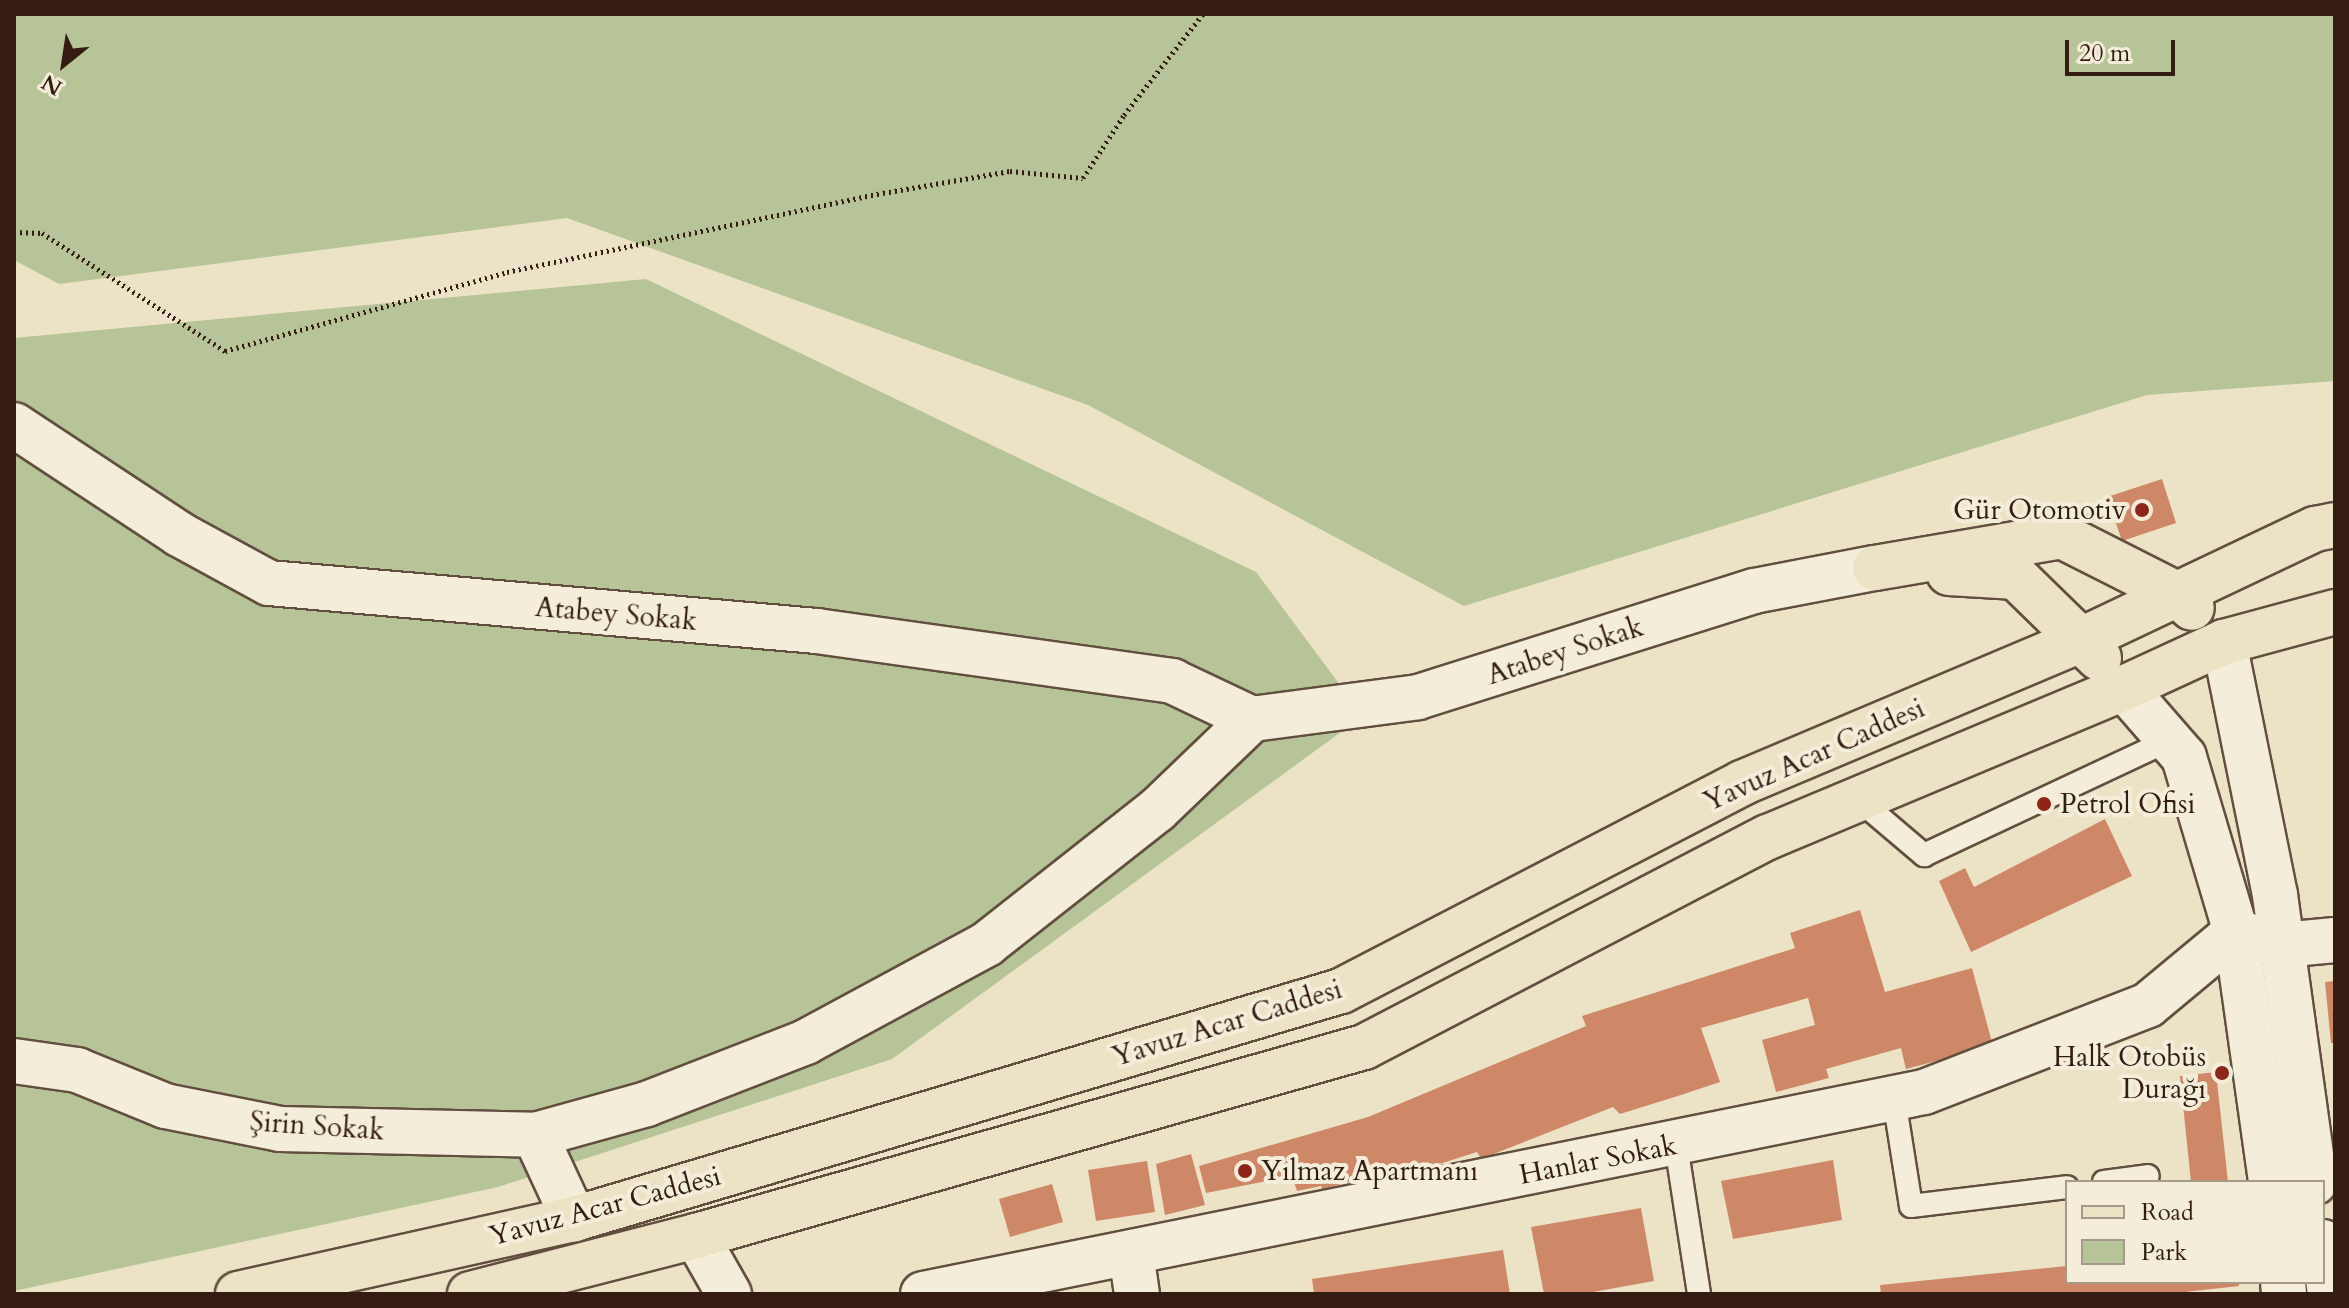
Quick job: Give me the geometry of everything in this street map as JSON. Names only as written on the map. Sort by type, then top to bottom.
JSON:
[{"type":"main road","name":"Yavuz Acar Caddesi","points":[[238,1294],[574,1219],[1341,991],[1742,783],[2083,639],[2315,529],[2335,525]]},
{"type":"main road","points":[[1875,568],[2062,536],[2179,595],[2224,642]]},
{"type":"main road","points":[[1875,568],[2016,577],[2083,639],[2124,688]]},
{"type":"main road","name":"Yavuz Acar Caddesi","points":[[470,1294],[696,1236],[1364,1047],[1768,837],[2124,688],[2224,642],[2335,612]]},
{"type":"street","name":"Atabey Sokak","points":[[14,425],[179,534],[269,583],[817,631],[1172,681],[1252,719],[1418,697],[1754,591],[1875,568]]},
{"type":"street","points":[[2224,642],[2282,945],[2315,1180]]},
{"type":"street","points":[[2124,688],[2184,757],[2236,932],[2271,1180]]},
{"type":"street","points":[[574,1219],[535,1135],[647,1104],[806,1042],[987,944],[1157,810],[1252,719]]},
{"type":"street","points":[[2236,932],[2282,945],[2335,940]]},
{"type":"street","name":"Hanlar Sokak","points":[[923,1294],[1134,1273],[1676,1145],[1924,1092],[2148,1005],[2236,932]]},
{"type":"street","name":"Şirin Sokak","points":[[14,1061],[77,1070],[165,1106],[280,1129],[535,1135]]},
{"type":"street","points":[[696,1236],[729,1294]]},
{"type":"street","points":[[2325,1257],[2330,1294]]},
{"type":"lane","points":[[1858,799],[1924,855],[2170,740]]},
{"type":"lane","points":[[1894,1099],[1911,1206],[2065,1187]]},
{"type":"lane","points":[[1676,1145],[1699,1294]]},
{"type":"lane","points":[[2119,1180],[2148,1176]]},
{"type":"path","points":[[14,232],[42,233],[225,351],[507,272],[868,196],[1010,171],[1083,178],[1124,115],[1203,14]]},
{"type":"green space","points":[[14,14],[2335,14],[2335,381],[2147,395],[1464,606],[1088,405],[567,218],[59,284],[14,260]]},
{"type":"green space","points":[[646,279],[1256,572],[1363,716],[892,1059],[498,1187],[14,1291],[14,338]]},
{"type":"building","name":"Gür Otomotiv","points":[[2162,479],[2176,523],[2122,541],[2107,497]]},
{"type":"building","points":[[2105,819],[2132,876],[1971,952],[1939,881],[1965,868],[1974,887]]},
{"type":"building","points":[[1860,910],[1885,992],[1972,968],[1993,1046],[1906,1069],[1901,1048],[1826,1069],[1829,1078],[1776,1092],[1762,1040],[1815,1025],[1808,998],[1701,1028],[1720,1082],[1681,1095],[1620,1114],[1613,1107],[1481,1159],[1477,1152],[1430,1167],[1428,1162],[1322,1189],[1321,1186],[1297,1191],[1292,1176],[1206,1193],[1199,1166],[1368,1117],[1586,1026],[1582,1016],[1795,948],[1790,933]]},
{"type":"building","points":[[2335,981],[2335,1043],[2331,1043],[2325,982]]},
{"type":"building","points":[[2216,1072],[2228,1180],[2191,1180],[2180,1076]]},
{"type":"building","points":[[1191,1154],[1205,1205],[1165,1215],[1156,1164]]},
{"type":"building","points":[[1833,1160],[1842,1220],[1733,1239],[1721,1181]]},
{"type":"building","points":[[1147,1161],[1155,1212],[1096,1221],[1088,1170]]},
{"type":"building","points":[[1052,1184],[1063,1222],[1010,1237],[999,1199]]},
{"type":"building","points":[[1641,1208],[1654,1281],[1582,1294],[1544,1294],[1531,1227]]},
{"type":"building","points":[[1503,1250],[1510,1294],[1314,1294],[1312,1279]]},
{"type":"building","points":[[2065,1266],[2065,1284],[2239,1286],[2167,1294],[1881,1294],[1880,1285]]},
{"type":"place","name":"Gür Otomotiv","points":[[2142,510]]},
{"type":"place","name":"Petrol Ofisi","points":[[2044,804]]},
{"type":"place","name":"Halk Otobüs Durağı","points":[[2222,1073]]},
{"type":"place","name":"Yılmaz Apartmanı","points":[[1245,1171]]}]
